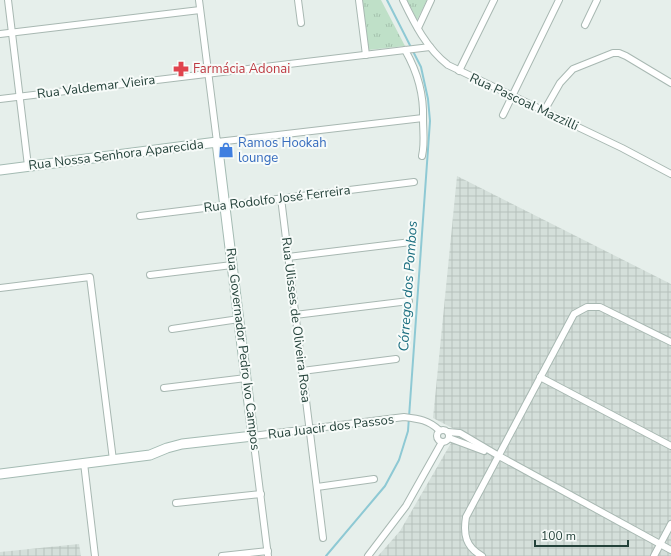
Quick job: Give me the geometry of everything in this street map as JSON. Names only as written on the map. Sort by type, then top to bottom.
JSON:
[{"type":"street","points":[[8,0],[28,166]]},
{"type":"street","points":[[199,0],[217,142]]},
{"type":"street","points":[[298,0],[301,23]]},
{"type":"street","points":[[359,0],[366,55]]},
{"type":"street","name":"Rua Pascoal Mazzilli","points":[[403,0],[430,47],[440,59],[448,65],[622,148],[671,174]]},
{"type":"street","points":[[418,28],[431,0]]},
{"type":"street","points":[[459,71],[494,0]]},
{"type":"street","points":[[503,115],[559,0]]},
{"type":"street","points":[[585,25],[598,0]]},
{"type":"street","points":[[0,34],[200,10]]},
{"type":"street","name":"Rua Valdemar Vieira","points":[[0,99],[430,47]]},
{"type":"street","points":[[406,50],[418,80],[423,105],[424,141],[422,156]]},
{"type":"street","points":[[544,111],[560,83],[573,69],[613,53],[619,53],[626,56],[671,84]]},
{"type":"street","name":"Rua Nossa Senhora Aparecida","points":[[0,170],[217,142],[423,118]]},
{"type":"street","name":"Rua Governador Pedro Ivo Campos","points":[[217,142],[268,554]]},
{"type":"street","name":"Rua Rodolfo José Ferreira","points":[[140,216],[414,182]]},
{"type":"street","name":"Rua Ulisses de Oliveira Rosa","points":[[281,198],[323,538]]},
{"type":"street","points":[[288,257],[411,242]]},
{"type":"street","points":[[150,275],[232,265]]},
{"type":"street","points":[[0,288],[90,277],[113,460]]},
{"type":"street","points":[[295,315],[409,301]]},
{"type":"street","points":[[482,556],[473,550],[467,543],[464,531],[466,517],[570,318],[577,311],[587,307],[600,307],[671,342]]},
{"type":"street","points":[[172,329],[238,319]]},
{"type":"street","points":[[302,371],[396,359]]},
{"type":"street","points":[[540,377],[671,446]]},
{"type":"street","points":[[164,388],[246,378]]},
{"type":"street","name":"Rua Juacir dos Passos","points":[[0,474],[150,455],[182,444],[404,418],[425,420],[439,430]]},
{"type":"street","points":[[442,442],[437,437],[439,430],[445,429],[449,435]]},
{"type":"street","points":[[449,435],[460,433],[499,456],[671,550]]},
{"type":"street","points":[[368,556],[406,506],[442,442],[446,441],[449,435]]},
{"type":"street","points":[[84,463],[95,556]]},
{"type":"street","points":[[317,487],[374,479]]},
{"type":"street","points":[[176,503],[261,494]]},
{"type":"street","points":[[654,556],[671,524]]},
{"type":"street","points":[[222,556],[268,554]]},
{"type":"shaded area","points":[[457,176],[671,284],[671,556],[378,556],[400,531],[458,431],[433,418]]},
{"type":"shaded area","points":[[79,544],[81,556],[0,556],[0,552]]},
{"type":"green space","points":[[362,0],[381,0],[405,46],[368,50]]},
{"type":"green space","points":[[407,0],[427,0],[417,20]]},
{"type":"waterway","name":"Córrego dos Pombos","points":[[326,556],[385,486],[399,460],[408,431],[430,121],[428,99],[421,67],[387,0]]},
{"type":"place","name":"Farmácia Adonai","points":[[181,69]]},
{"type":"place","name":"Ramos Hookah lounge","points":[[226,150]]}]
